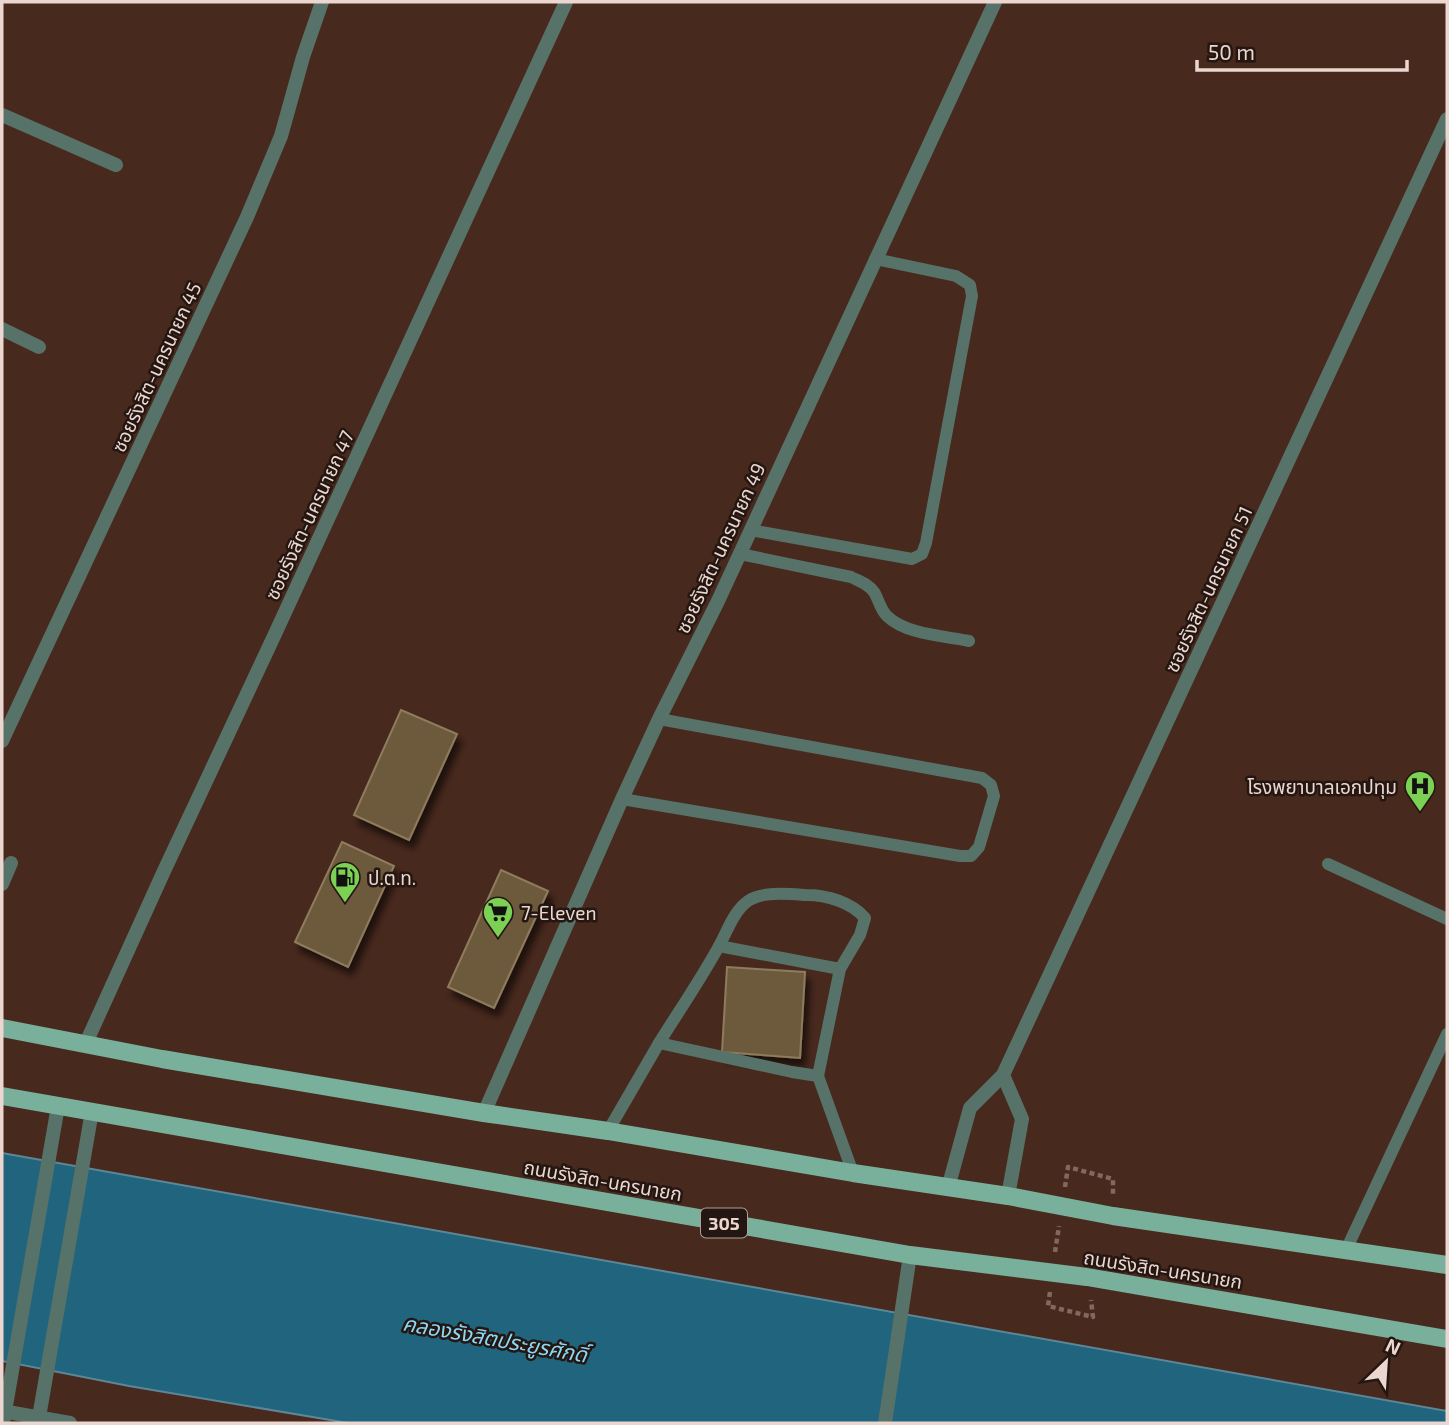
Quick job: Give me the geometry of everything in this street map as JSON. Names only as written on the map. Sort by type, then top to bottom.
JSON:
[{"type":"main road","points":[[2,1028],[162,1059],[484,1113],[1008,1196],[1113,1216],[1447,1265]]},
{"type":"main road","name":"ถนนรังสิต-นครนายก","points":[[2,1096],[910,1255],[1087,1277],[1447,1339]]},
{"type":"street","name":"ซอยรังสิต-นครนายก 45","points":[[2,741],[247,217],[281,136],[322,2]]},
{"type":"street","name":"ซอยรังสิต-นครนายก 47","points":[[86,1043],[566,2]]},
{"type":"street","name":"ซอยรังสิต-นครนายก 49","points":[[484,1113],[622,799],[740,554],[995,2]]},
{"type":"street","points":[[2,115],[116,166]]},
{"type":"street","name":"ซอยรังสิต-นครนายก 51","points":[[948,1188],[970,1108],[1003,1075],[1447,119]]},
{"type":"street","points":[[2,329],[39,347]]},
{"type":"street","points":[[2,884],[11,863]]},
{"type":"street","points":[[1003,1075],[1022,1119],[1008,1196]]},
{"type":"street","points":[[58,1106],[3,1415],[69,1423]]},
{"type":"street","points":[[38,1420],[92,1111]]},
{"type":"street","points":[[885,1423],[910,1255]]},
{"type":"lane","points":[[750,530],[912,559],[922,554],[972,296],[970,285],[956,276],[875,258]]},
{"type":"lane","points":[[740,554],[851,577],[873,589],[883,612],[906,629],[969,641]]},
{"type":"lane","points":[[622,799],[960,856],[971,856],[979,847],[994,796],[991,785],[982,778],[659,719]]},
{"type":"lane","points":[[1328,864],[1447,919]]},
{"type":"lane","points":[[608,1131],[719,946],[733,917],[750,899],[774,893],[815,895],[856,908],[865,918],[860,935],[839,969],[818,1076],[853,1173]]},
{"type":"lane","points":[[719,946],[839,969]]},
{"type":"lane","points":[[1346,1250],[1447,1034]]},
{"type":"lane","points":[[659,1043],[818,1076]]},
{"type":"path","points":[[1064,1192],[1068,1167],[1113,1179],[1113,1216]]},
{"type":"path","points":[[1055,1255],[1060,1217]]},
{"type":"path","points":[[1051,1280],[1048,1306],[1093,1317],[1087,1277]]},
{"type":"water","name":"คลองรังสิตประยูรศักดิ์","points":[[2,1153],[1447,1411],[1447,1423],[348,1423],[129,1386],[2,1361]]},
{"type":"building","points":[[401,710],[457,734],[409,840],[354,815]]},
{"type":"building","name":"ป.ต.ท.","points":[[342,842],[394,866],[348,967],[295,942]]},
{"type":"building","name":"7-Eleven","points":[[501,870],[548,891],[494,1008],[448,987]]},
{"type":"building","points":[[727,967],[805,972],[800,1058],[722,1052]]},
{"type":"place","name":"โรงพยาบาลเอกปทุม","points":[[1420,813]]},
{"type":"place","name":"ป.ต.ท.","points":[[345,904]]},
{"type":"place","name":"7-Eleven","points":[[498,939]]}]
